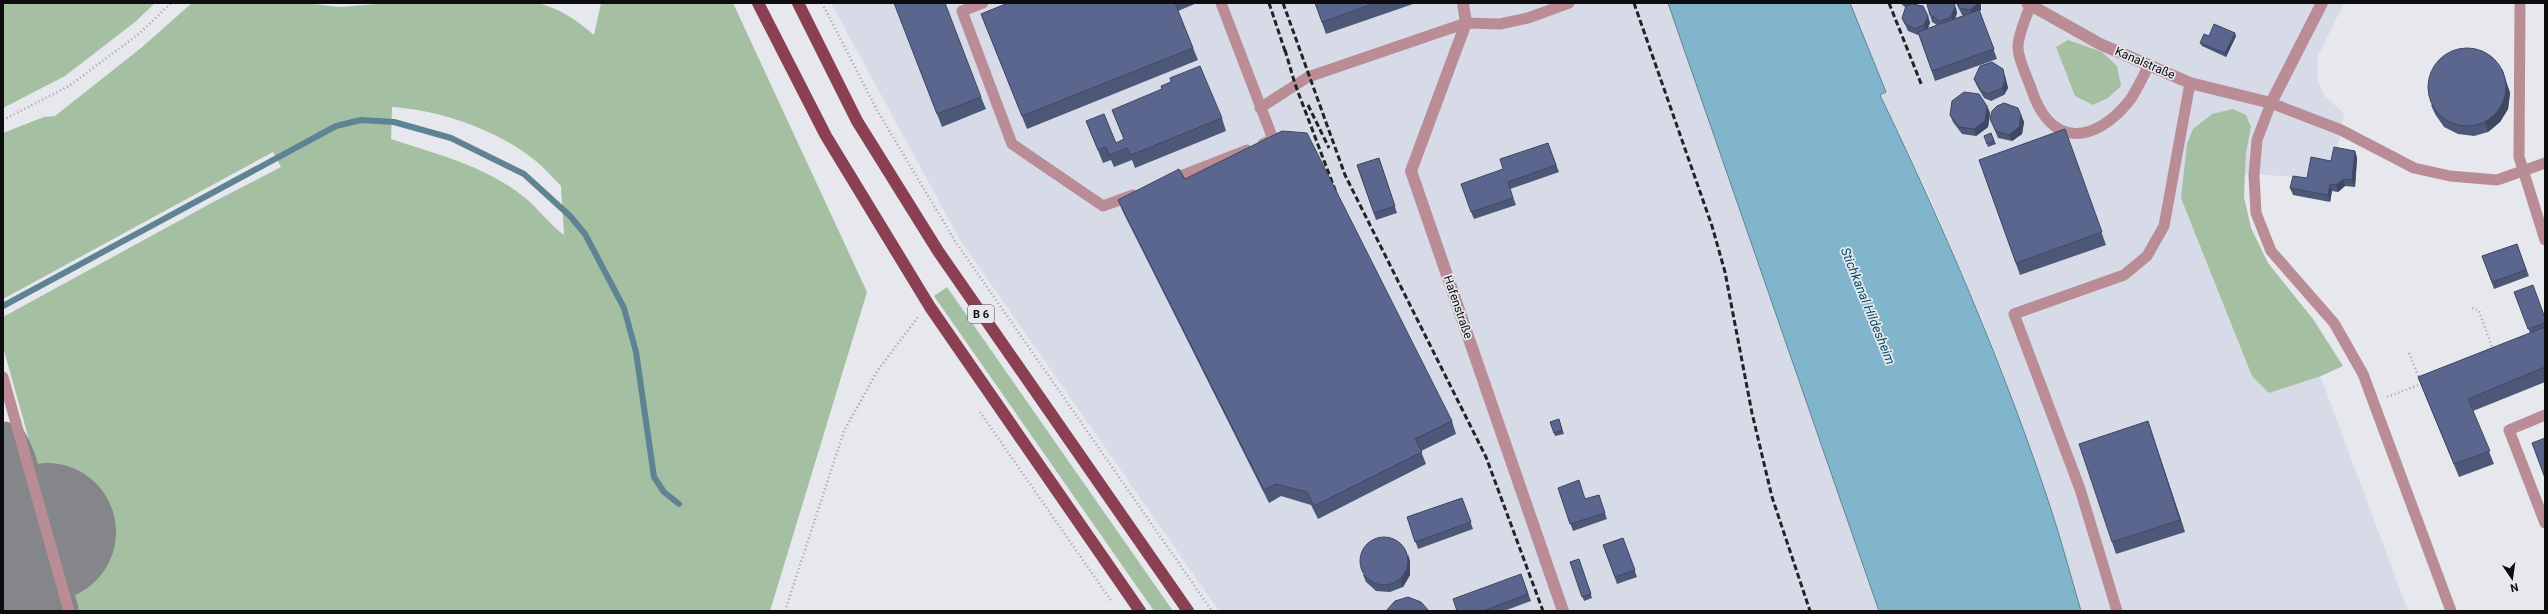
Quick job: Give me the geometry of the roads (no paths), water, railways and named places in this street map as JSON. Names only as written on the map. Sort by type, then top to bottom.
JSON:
[{"type":"main road","points":[[758,3],[826,136],[930,307],[1140,611]]},
{"type":"main road","name":"B 6","points":[[798,3],[858,121],[938,251],[1188,611]]},
{"type":"street","name":"Hafenstraße","points":[[1463,3],[1466,23],[1411,171],[1563,611]]},
{"type":"street","points":[[2271,103],[2322,3]]},
{"type":"street","name":"Kanalstraße","points":[[2028,4],[2100,44],[2190,83],[2271,103]]},
{"type":"lane","points":[[982,3],[962,11],[1012,144],[1104,206],[1140,192]]},
{"type":"lane","points":[[1162,183],[1273,139],[1260,108],[1222,3]]},
{"type":"lane","points":[[1260,108],[1308,77],[1466,23],[1500,24],[1521,20],[1568,3]]},
{"type":"lane","points":[[2520,3],[2519,157],[2522,172],[2545,240]]},
{"type":"lane","points":[[2028,4],[2018,48],[2035,101],[2046,121],[2059,130],[2080,134],[2104,125],[2130,100],[2149,65]]},
{"type":"lane","points":[[2117,611],[2080,490],[2014,314],[2124,275],[2147,256],[2164,226],[2190,83]]},
{"type":"lane","points":[[2451,611],[2363,374],[2334,323],[2271,251],[2256,213],[2254,174],[2257,140],[2271,103],[2342,130],[2414,168],[2450,176],[2497,180],[2545,163]]},
{"type":"lane","points":[[3,377],[69,611]]},
{"type":"lane","points":[[2545,415],[2509,430],[2545,523]]},
{"type":"water","name":"Stichkanal Hildesheim","points":[[1668,3],[1850,3],[1886,92],[1880,95],[1928,197],[1972,299],[2014,403],[2051,509],[2081,611],[1879,611]]},
{"type":"waterway","points":[[3,306],[336,126],[361,120],[394,122],[451,138],[524,174],[570,216],[585,234],[624,308],[636,352],[654,477],[664,492],[679,504]]},
{"type":"railway","points":[[1269,3],[1286,54]]},
{"type":"railway","points":[[1283,3],[1345,175],[1486,457],[1543,611]]},
{"type":"railway","points":[[1634,3],[1712,226],[1725,272],[1752,413],[1772,497],[1810,611]]},
{"type":"railway","points":[[1889,3],[1922,86]]},
{"type":"railway","points":[[1285,50],[1295,84],[1337,195]]},
{"type":"railway","points":[[1308,105],[1329,148]]}]
